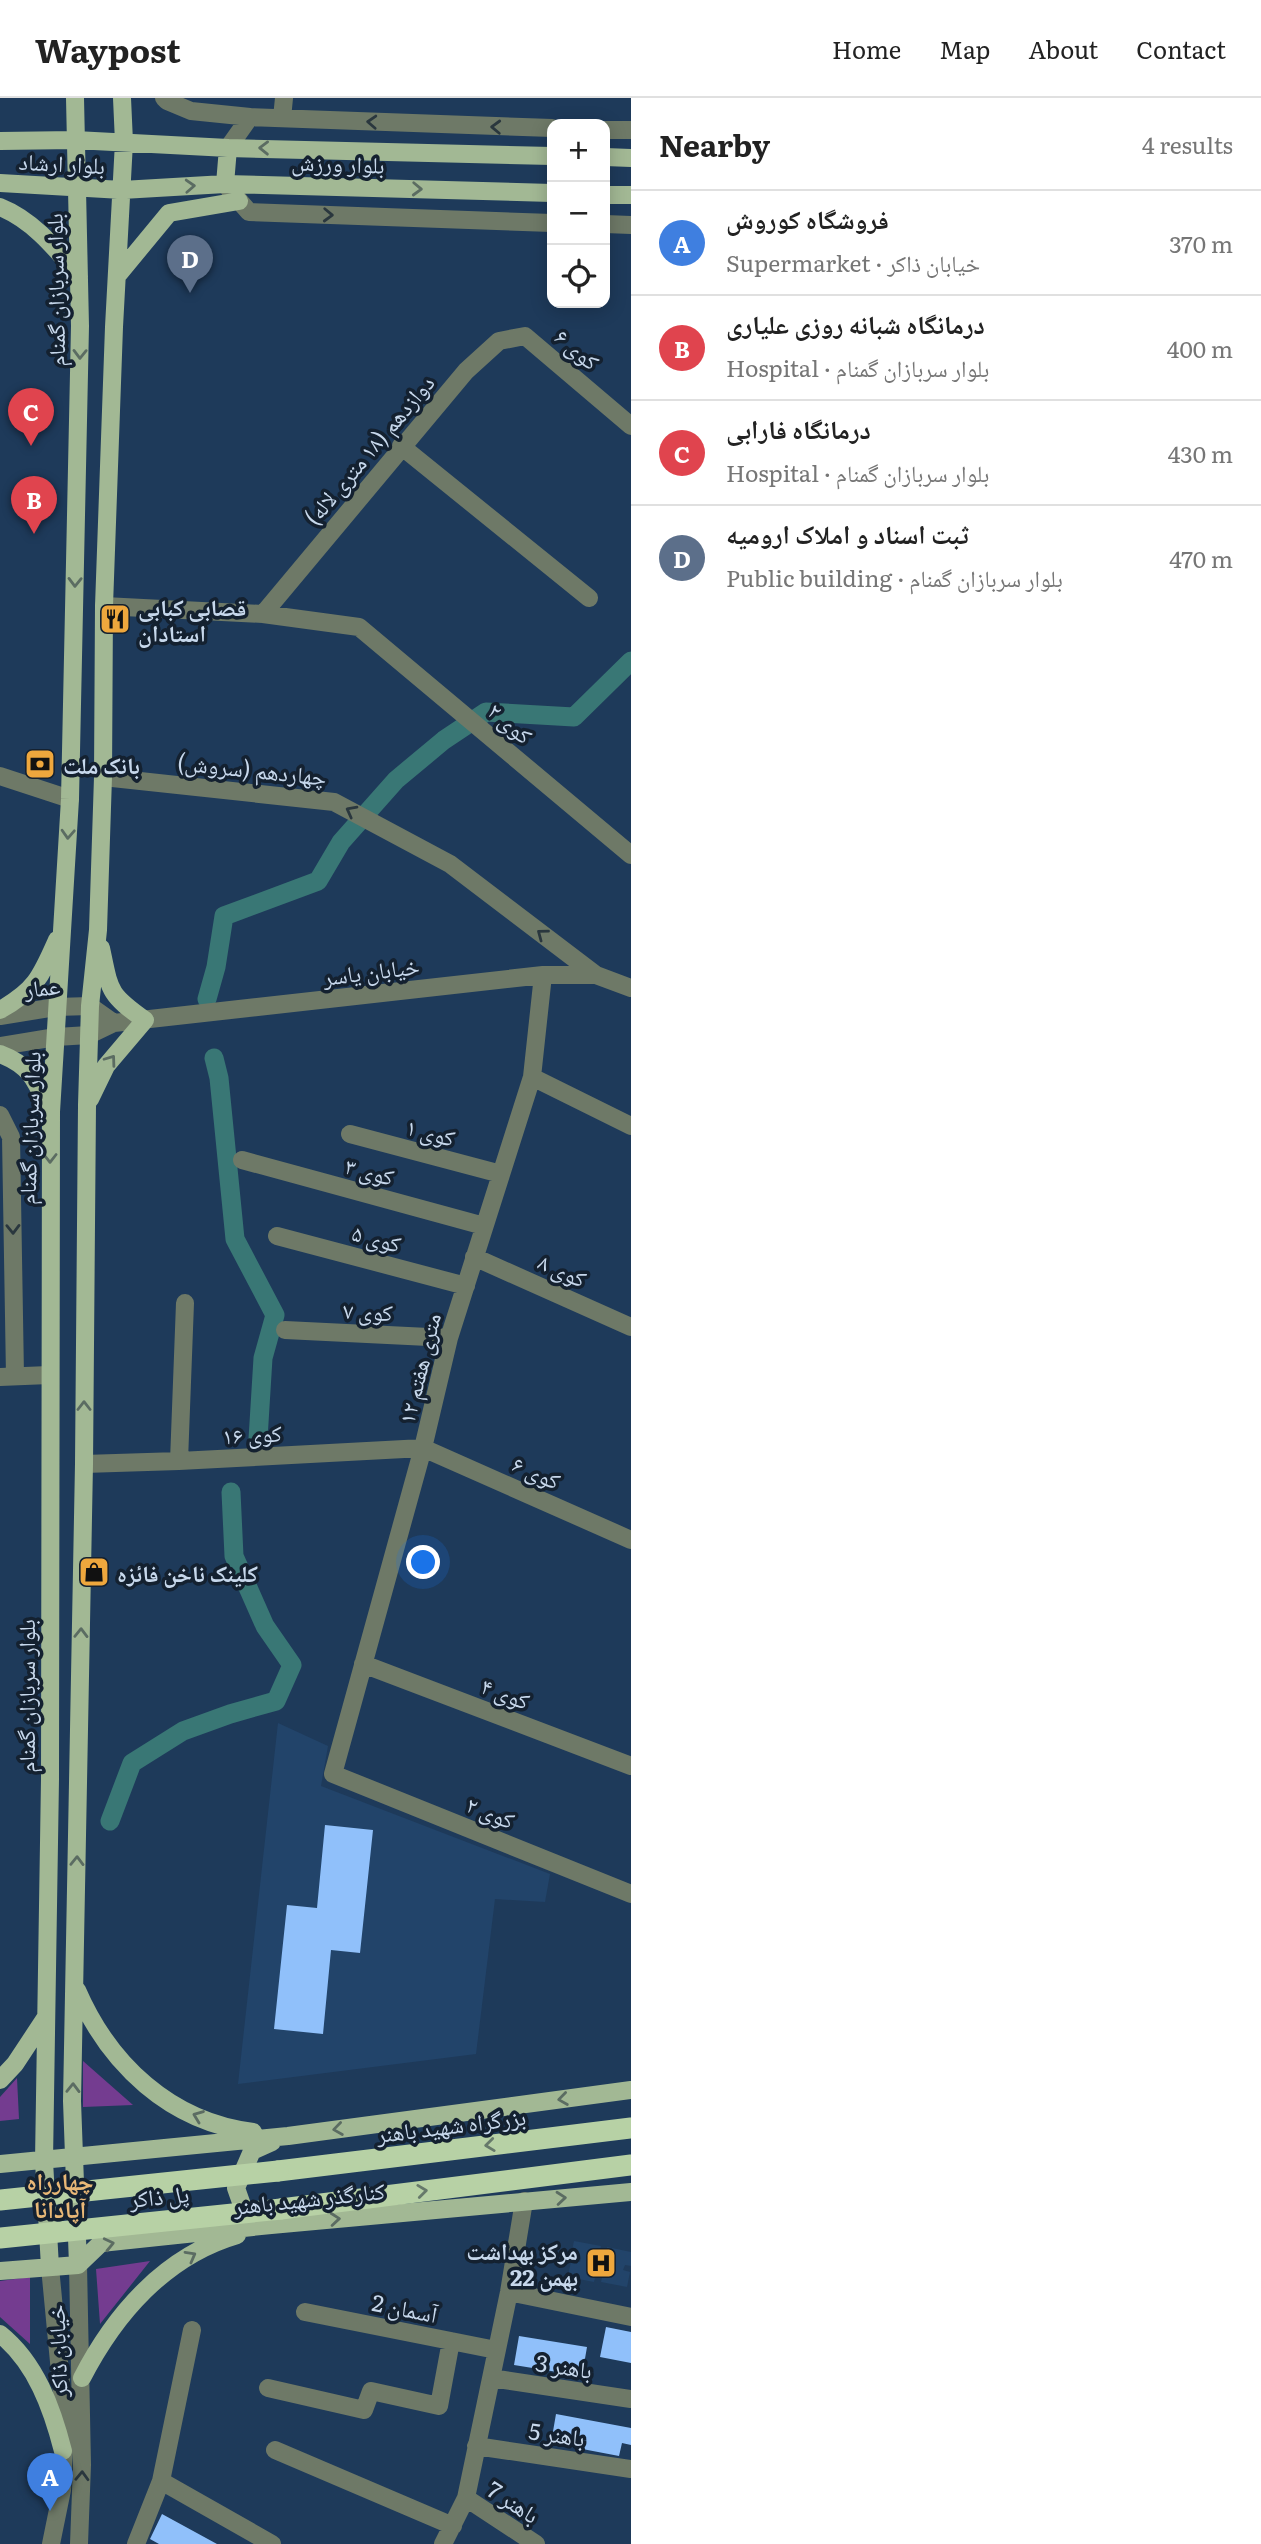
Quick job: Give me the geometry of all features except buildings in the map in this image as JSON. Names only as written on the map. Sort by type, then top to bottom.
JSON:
[{"type":"highway","name":"بزرگراه شهید باهنر","points":[[278,2171],[631,2128]]},
{"type":"highway","points":[[276,2217],[631,2165]]},
{"type":"highway","name":"پل ذاکر","points":[[0,2200],[278,2171]]},
{"type":"highway","name":"پل ذاکر","points":[[0,2238],[276,2217]]},
{"type":"main road","name":"بلوار سربازان گمنام","points":[[44,2161],[50,1779],[51,1112],[70,799],[80,326],[75,98]]},
{"type":"main road","points":[[75,2157],[72,2101],[84,1464],[87,1105],[90,1006],[98,930],[103,777],[104,606],[124,142],[122,98]]},
{"type":"main road","name":"بلوار ارشاد","points":[[0,141],[124,142]]},
{"type":"main road","name":"بلوار ورزش","points":[[124,142],[228,148],[547,156]]},
{"type":"main road","points":[[225,184],[228,148]]},
{"type":"main road","points":[[610,157],[631,158]]},
{"type":"main road","name":"بلوار ارشاد","points":[[0,183],[121,190]]},
{"type":"main road","name":"بلوار ورزش","points":[[121,190],[225,184],[547,193]]},
{"type":"main road","points":[[610,195],[631,195]]},
{"type":"main road","points":[[117,276],[169,213],[239,201]]},
{"type":"main road","points":[[0,207],[19,215],[79,276]]},
{"type":"main road","points":[[80,326],[97,318],[114,327]]},
{"type":"main road","points":[[0,1010],[18,1000],[39,981],[63,928]]},
{"type":"main road","points":[[87,1105],[106,1066],[145,1020],[120,1003],[109,986],[98,930]]},
{"type":"main road","points":[[0,1054],[19,1061],[34,1079],[51,1112]]},
{"type":"main road","points":[[75,1984],[89,2018],[110,2049],[135,2077],[180,2109],[233,2129],[288,2136]]},
{"type":"main road","points":[[0,2080],[46,2017]]},
{"type":"main road","points":[[0,2164],[288,2136],[631,2090]]},
{"type":"main road","points":[[276,2217],[249,2225],[236,2188],[252,2151],[288,2136]]},
{"type":"main road","name":"خیابان ذاکر","points":[[75,2157],[78,2265]]},
{"type":"main road","name":"خیابان ذاکر","points":[[44,2161],[50,2267]]},
{"type":"main road","name":"کنارگذر شهید باهنر","points":[[78,2265],[101,2243],[276,2217],[631,2192]]},
{"type":"main road","points":[[82,2378],[100,2342],[123,2311],[150,2284],[187,2258],[217,2242],[276,2217]]},
{"type":"main road","points":[[0,2271],[78,2265]]},
{"type":"main road","points":[[0,2334],[32,2371],[52,2409],[64,2451]]},
{"type":"street","points":[[164,98],[191,111],[250,117],[547,128]]},
{"type":"street","points":[[282,118],[284,98]]},
{"type":"street","points":[[228,148],[250,117]]},
{"type":"street","points":[[610,130],[631,130]]},
{"type":"street","points":[[225,184],[249,212],[547,223]]},
{"type":"street","points":[[610,224],[631,225]]},
{"type":"street","name":"کوی ۶","points":[[525,336],[631,426]]},
{"type":"street","name":"دوازدهم (۱۸ متری لاله)","points":[[263,614],[466,371],[499,341],[525,336]]},
{"type":"street","points":[[401,446],[589,598]]},
{"type":"street","points":[[104,606],[263,614]]},
{"type":"street","name":"کوی ۲","points":[[263,614],[359,627],[631,855]]},
{"type":"street","points":[[0,776],[70,799]]},
{"type":"street","name":"چهاردهم (سروش)","points":[[103,777],[334,802],[450,864],[596,975]]},
{"type":"street","name":"خیابان یاسر","points":[[89,1035],[114,1023],[543,975],[596,975],[631,988]]},
{"type":"street","name":"۱۲ متری هفتم","points":[[334,1774],[423,1448],[449,1338],[532,1077],[543,975]]},
{"type":"street","points":[[90,1006],[114,1023]]},
{"type":"street","name":"عمار","points":[[0,1016],[56,1007],[90,1006]]},
{"type":"street","points":[[0,1046],[89,1035]]},
{"type":"street","points":[[532,1077],[631,1126]]},
{"type":"street","points":[[0,1115],[11,1137],[8,1376],[49,1375]]},
{"type":"street","name":"کوی ۱","points":[[350,1135],[501,1174]]},
{"type":"street","name":"کوی ۳","points":[[242,1160],[484,1227]]},
{"type":"street","name":"کوی ۵","points":[[276,1236],[466,1286]]},
{"type":"street","name":"کوی ۸","points":[[474,1257],[631,1327]]},
{"type":"street","points":[[179,1461],[185,1303]]},
{"type":"street","name":"کوی ۷","points":[[285,1330],[449,1338]]},
{"type":"street","name":"کوی ۶","points":[[423,1448],[631,1540]]},
{"type":"street","name":"کوی ۱۶","points":[[84,1464],[423,1448]]},
{"type":"street","name":"کوی ۴","points":[[363,1664],[631,1766]]},
{"type":"street","name":"کوی ۲","points":[[334,1774],[631,1894]]},
{"type":"street","points":[[443,2544],[466,2498],[509,2291],[524,2201]]},
{"type":"street","name":"خیابان ذاکر","points":[[78,2265],[82,2378],[79,2544]]},
{"type":"street","name":"خیابان ذاکر","points":[[50,2267],[65,2425],[62,2490],[51,2544]]},
{"type":"street","points":[[509,2291],[631,2317]]},
{"type":"street","name":"آسمان 2","points":[[305,2312],[496,2350]]},
{"type":"street","points":[[136,2544],[161,2481],[192,2330]]},
{"type":"street","points":[[268,2388],[364,2410],[371,2390],[439,2406],[451,2341]]},
{"type":"street","name":"باهنر 3","points":[[491,2378],[631,2399]]},
{"type":"street","name":"باهنر 5","points":[[476,2446],[631,2469]]},
{"type":"street","points":[[275,2450],[453,2526]]},
{"type":"street","points":[[161,2481],[272,2544]]},
{"type":"street","name":"باهنر 7","points":[[466,2498],[536,2544]]},
{"type":"shaded area","points":[[278,1723],[328,1746],[321,1786],[550,1874],[545,1902],[495,1899],[476,2054],[238,2084]]},
{"type":"shaded area","points":[[83,2061],[133,2105],[83,2107]]},
{"type":"shaded area","points":[[17,2078],[19,2119],[0,2121],[0,2097]]},
{"type":"shaded area","name":"مرکز بهداشت 22 بهمن","points":[[574,2241],[601,2246],[599,2255],[605,2256],[607,2247],[631,2252],[631,2266],[625,2265],[623,2270],[630,2272],[627,2287],[601,2282],[603,2273],[596,2272],[594,2282],[568,2277],[571,2261],[580,2262],[581,2258],[571,2256]]},
{"type":"shaded area","points":[[150,2261],[100,2324],[96,2269]]},
{"type":"shaded area","points":[[30,2277],[30,2344],[0,2317],[0,2281]]},
{"type":"waterway","points":[[207,999],[216,967],[224,916],[318,881],[341,842],[396,780],[444,740],[486,712],[574,717],[631,661]]},
{"type":"waterway","points":[[214,1058],[219,1078],[235,1239],[275,1315],[263,1358],[258,1439]]},
{"type":"waterway","points":[[110,1821],[132,1763],[183,1731],[276,1701],[292,1665],[265,1626],[234,1556],[231,1492]]},
{"type":"place","name":"ثبت اسناد و املاک ارومیه","points":[[190,293]]},
{"type":"place","name":"درمانگاه فارابی","points":[[31,446]]},
{"type":"place","name":"درمانگاه شبانه روزی علیاری","points":[[34,534]]},
{"type":"place","name":"قصابی کبابی استادان","points":[[115,619]]},
{"type":"place","name":"بانک ملت","points":[[40,764]]},
{"type":"place","name":"کلینک ناخن فائزه","points":[[94,1572]]},
{"type":"place","name":"مرکز بهداشت 22 بهمن","points":[[601,2263]]},
{"type":"place","name":"فروشگاه کوروش","points":[[50,2511]]},
{"type":"district","name":"چهارراه آپادانا","points":[[60,2193]]}]
